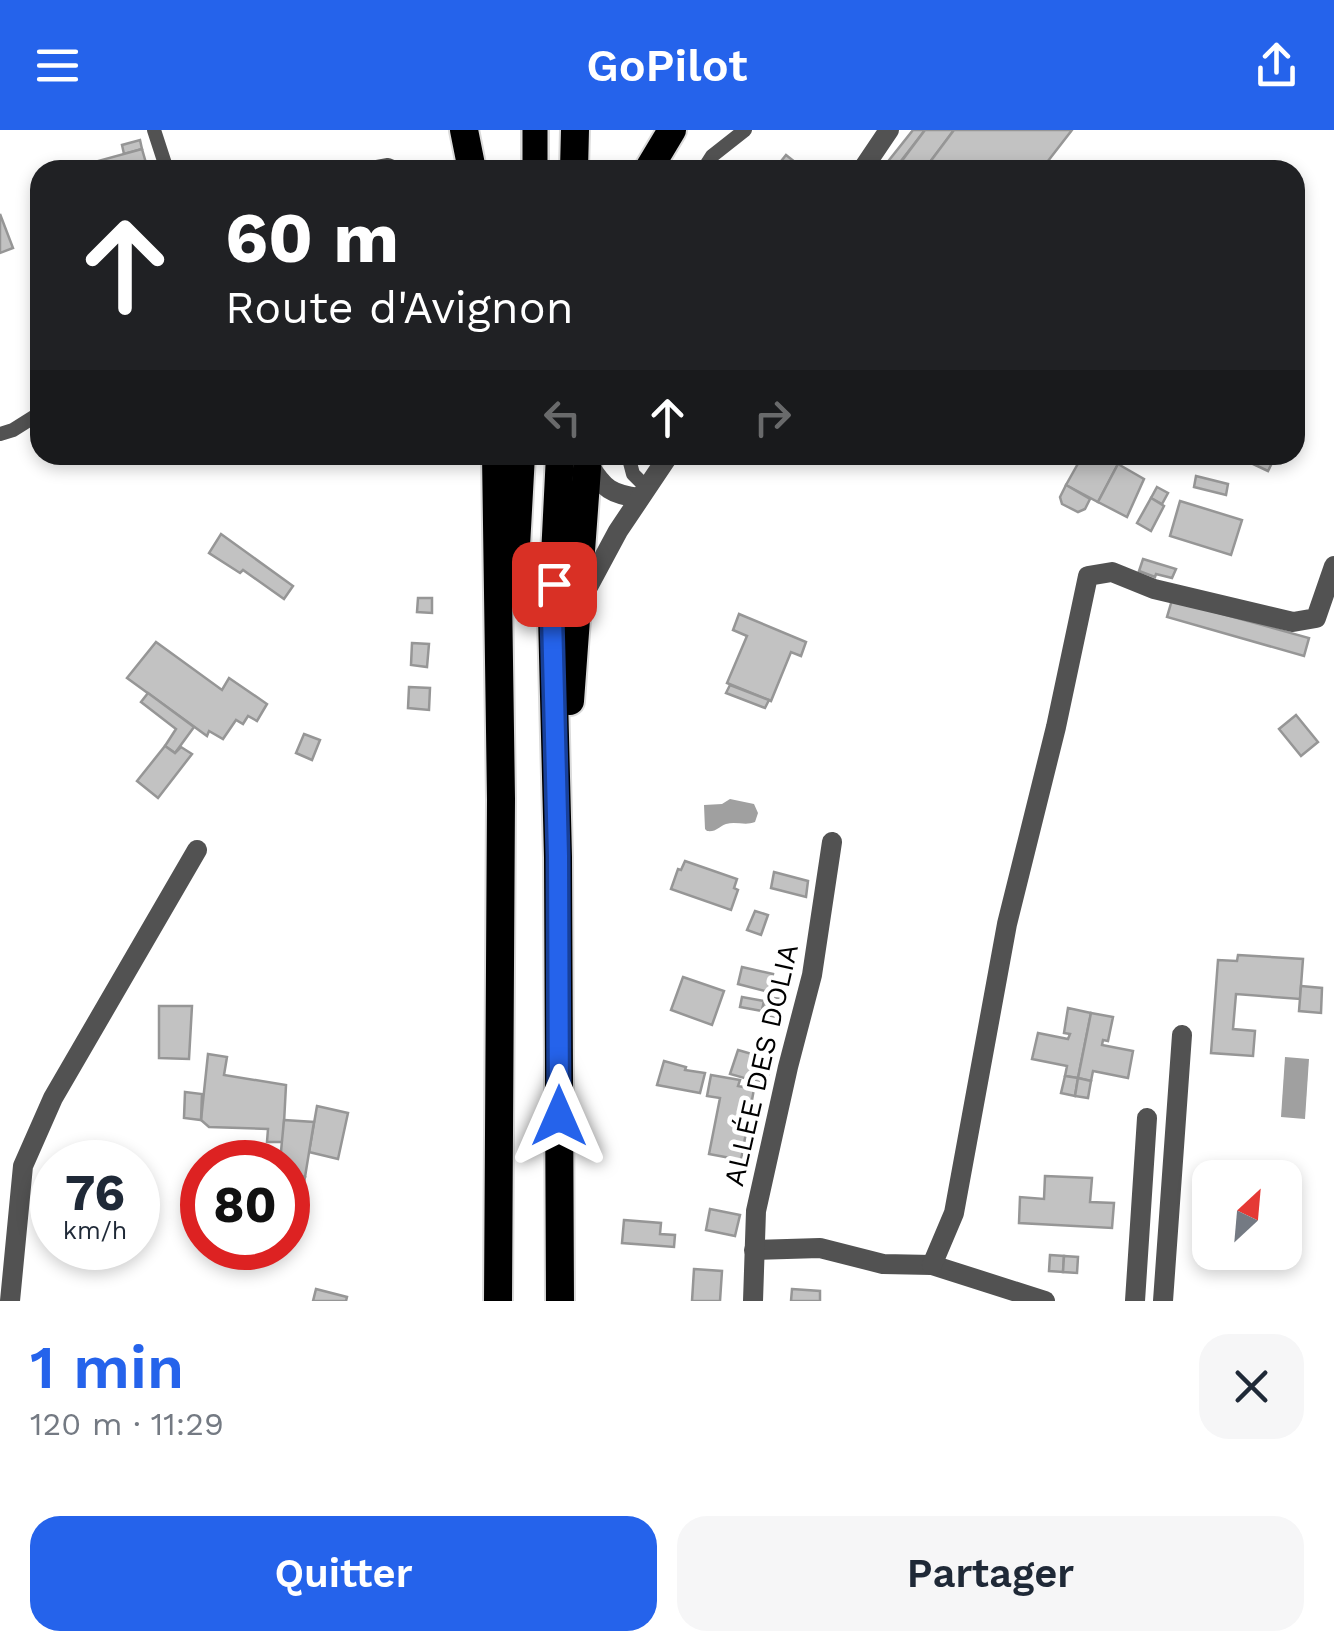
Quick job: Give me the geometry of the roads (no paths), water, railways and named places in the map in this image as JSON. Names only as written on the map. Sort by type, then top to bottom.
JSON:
[{"type":"highway","points":[[464,130],[470,160]]},
{"type":"highway","points":[[574,160],[575,130]]},
{"type":"highway","points":[[654,160],[672,130]]},
{"type":"highway","points":[[496,465],[500,800],[498,1301]]},
{"type":"highway","points":[[500,800],[520,465]]},
{"type":"highway","points":[[560,465],[552,616],[558,856],[560,1301]]},
{"type":"highway","points":[[558,856],[588,465]]},
{"type":"main road","points":[[534,160],[535,130]]},
{"type":"street","points":[[869,160],[889,130]]},
{"type":"street","points":[[591,465],[607,489],[619,495],[643,492]]},
{"type":"street","points":[[577,608],[602,559],[663,465]]},
{"type":"street","points":[[932,1265],[954,1212],[1007,924],[1056,727],[1088,576],[1112,572],[1154,589],[1293,622],[1316,618],[1334,566]]},
{"type":"street","name":"ALLÉE DES DOLIA","points":[[752,1301],[756,1211],[812,975],[832,842]]},
{"type":"street","points":[[10,1301],[24,1166],[53,1098],[197,850]]},
{"type":"street","points":[[1163,1301],[1182,1035]]},
{"type":"street","points":[[1135,1301],[1146,1118]]},
{"type":"street","points":[[754,1250],[820,1248],[883,1264],[932,1265],[1045,1301]]},
{"type":"lane","points":[[154,130],[164,160]]},
{"type":"lane","points":[[709,160],[745,130]]},
{"type":"lane","points":[[0,434],[30,419]]},
{"type":"lane","points":[[631,465],[643,492]]}]
